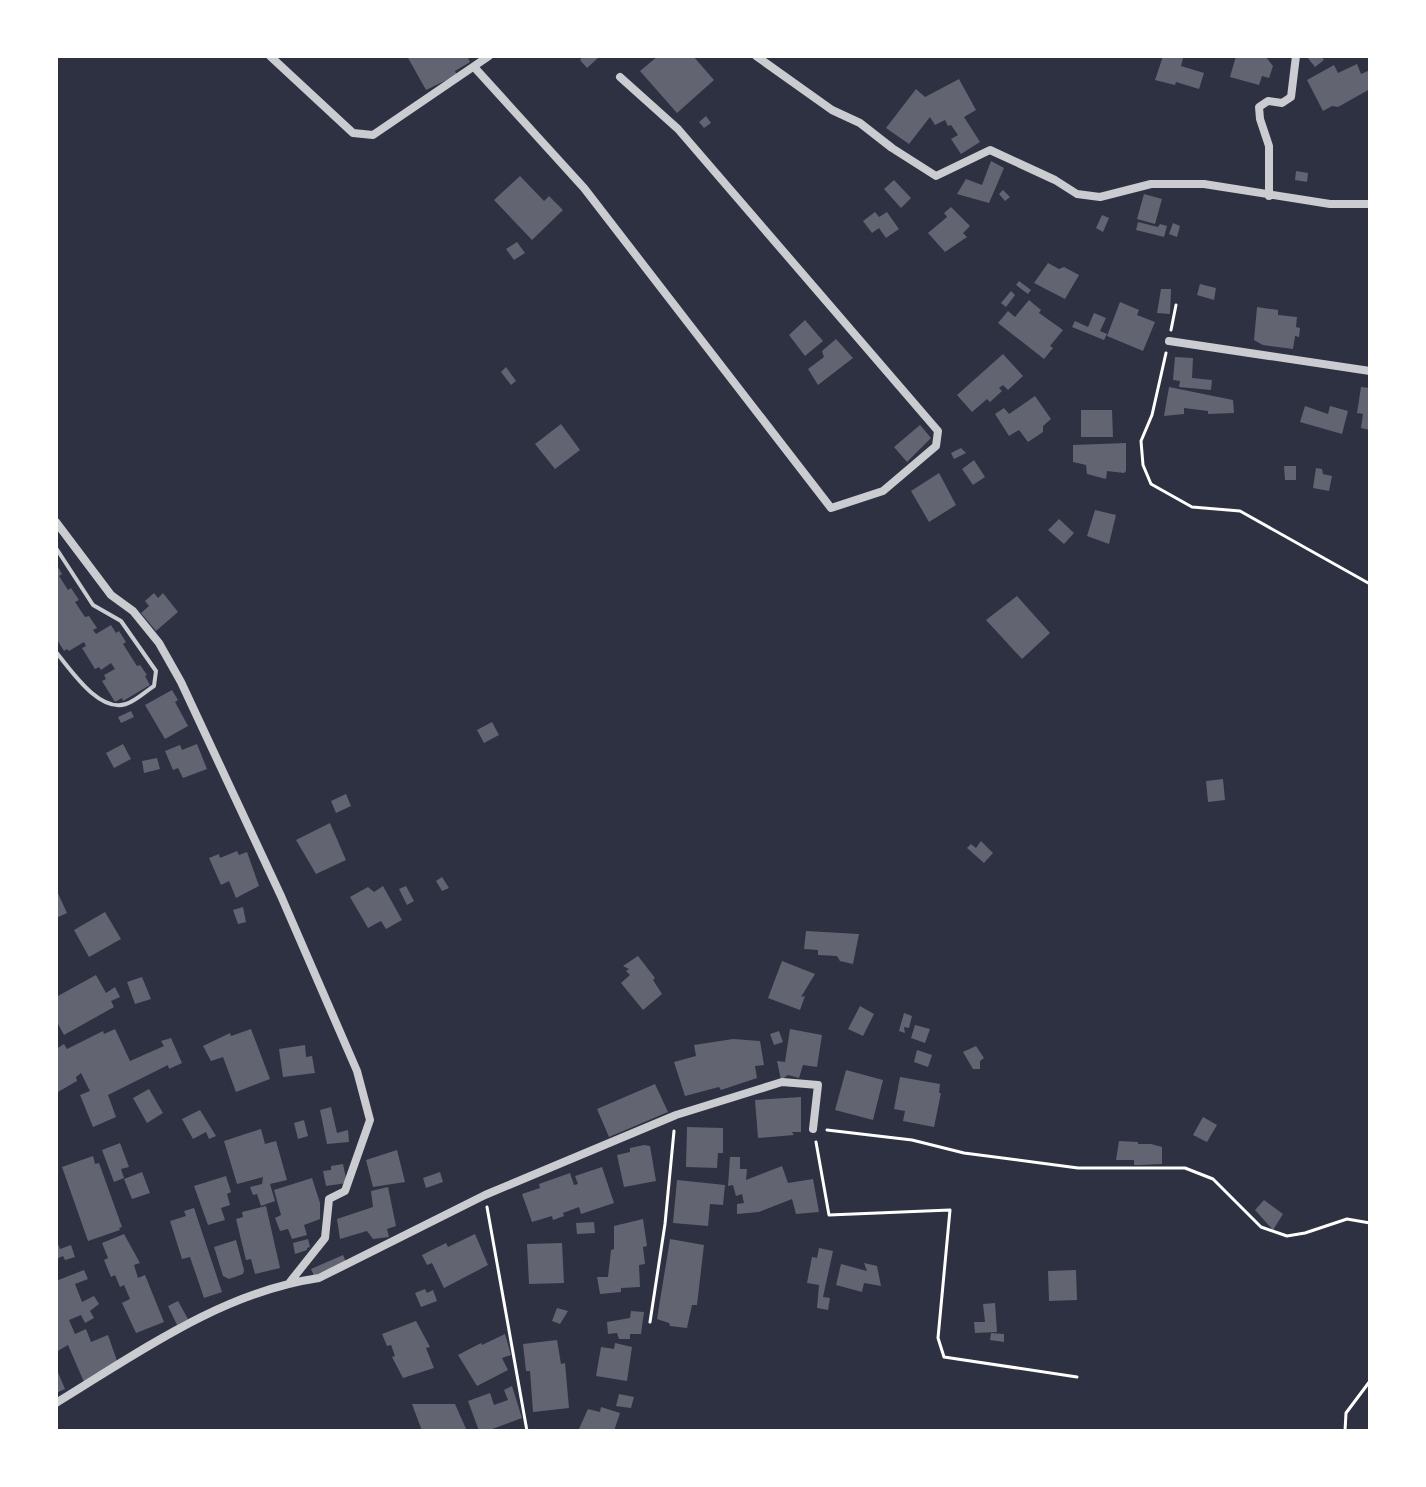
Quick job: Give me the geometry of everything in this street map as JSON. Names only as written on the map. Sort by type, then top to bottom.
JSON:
[{"type":"street","points":[[270,56],[353,133],[373,135],[489,56]]},
{"type":"street","points":[[756,56],[832,110],[860,123],[936,176],[990,150],[1055,180],[1077,194],[1100,197],[1151,184],[1204,184],[1330,204],[1370,204]]},
{"type":"street","points":[[1269,196],[1269,146],[1259,107],[1268,101],[1282,103],[1291,97],[1296,56]]},
{"type":"street","points":[[475,68],[584,188],[831,508],[883,491],[936,446],[938,431],[678,129],[620,77]]},
{"type":"street","points":[[1169,341],[1370,371]]},
{"type":"street","points":[[56,522],[111,595],[133,611],[159,643],[181,682],[281,896],[357,1071],[370,1120],[345,1191],[329,1199],[325,1238],[289,1282]]},
{"type":"street","points":[[56,1403],[193,1319],[289,1282],[319,1278],[485,1195],[676,1115],[782,1082],[818,1085],[813,1129]]},
{"type":"lane","points":[[56,548],[93,605],[121,621],[156,671],[154,686],[127,704],[112,705],[92,694],[56,652]]},
{"type":"path","points":[[1176,305],[1152,415],[1141,441],[1143,465],[1151,484],[1192,507],[1240,511],[1370,584]]},
{"type":"path","points":[[650,1322],[665,1224],[676,1115]]},
{"type":"path","points":[[1077,1377],[944,1357],[938,1338],[950,1210],[829,1215],[813,1129],[912,1140],[964,1153],[1078,1168],[1185,1168],[1213,1179],[1261,1227],[1287,1236],[1347,1219],[1370,1223]]},
{"type":"path","points":[[485,1195],[527,1431]]},
{"type":"path","points":[[1345,1431],[1346,1413],[1370,1381]]},
{"type":"building","points":[[407,56],[467,56],[470,62],[455,71],[457,75],[426,90]]},
{"type":"building","points":[[583,56],[600,56],[587,68],[580,60]]},
{"type":"building","points":[[658,56],[693,56],[714,80],[677,113],[640,71]]},
{"type":"building","points":[[1163,56],[1183,58],[1181,66],[1204,73],[1199,89],[1155,80]]},
{"type":"building","points":[[1236,56],[1266,57],[1273,66],[1269,78],[1262,76],[1259,85],[1230,77]]},
{"type":"building","points":[[1309,56],[1321,56],[1324,60],[1315,67]]},
{"type":"building","points":[[1357,64],[1361,74],[1370,70],[1370,89],[1338,107],[1332,106],[1323,111],[1307,80],[1334,65],[1338,73]]},
{"type":"building","points":[[959,79],[976,110],[964,117],[980,142],[961,154],[951,139],[958,135],[951,125],[948,126],[945,120],[935,125],[930,117],[909,144],[886,128],[916,89],[925,97]]},
{"type":"building","points":[[706,116],[711,123],[704,128],[699,122]]},
{"type":"building","points":[[991,161],[1004,168],[989,203],[957,194],[966,179],[982,185]]},
{"type":"building","points":[[1296,171],[1308,173],[1307,182],[1295,180]]},
{"type":"building","points":[[520,176],[544,201],[549,196],[563,210],[532,240],[494,200]]},
{"type":"building","points":[[894,180],[911,198],[901,208],[884,189]]},
{"type":"building","points":[[1003,190],[1010,197],[1005,201],[999,194]]},
{"type":"building","points":[[1144,194],[1162,199],[1155,224],[1137,219]]},
{"type":"building","points":[[951,207],[970,226],[963,233],[967,237],[945,252],[928,233],[947,217],[944,213]]},
{"type":"building","points":[[875,212],[879,217],[887,212],[899,229],[886,238],[879,228],[872,233],[863,221]]},
{"type":"building","points":[[1102,215],[1109,218],[1103,232],[1096,228]]},
{"type":"building","points":[[1138,222],[1167,226],[1164,237],[1136,230]]},
{"type":"building","points":[[1173,223],[1180,226],[1177,237],[1169,234]]},
{"type":"building","points":[[517,242],[525,253],[514,260],[506,249]]},
{"type":"building","points":[[1048,263],[1079,275],[1065,299],[1034,283]]},
{"type":"building","points":[[1019,281],[1031,290],[1028,294],[1016,285]]},
{"type":"building","points":[[1200,284],[1216,288],[1214,300],[1197,295]]},
{"type":"building","points":[[1161,289],[1171,289],[1170,314],[1157,313]]},
{"type":"building","points":[[1011,291],[1015,295],[1006,307],[1001,303]]},
{"type":"building","points":[[1029,300],[1041,310],[1039,313],[1063,330],[1044,359],[998,323],[1008,311],[1015,317]]},
{"type":"building","points":[[1120,302],[1139,310],[1137,315],[1155,322],[1143,351],[1107,336]]},
{"type":"building","points":[[1257,307],[1278,310],[1278,315],[1297,317],[1299,337],[1295,336],[1293,349],[1263,345],[1254,340]]},
{"type":"building","points":[[1094,313],[1106,318],[1100,331],[1107,334],[1104,340],[1072,327],[1075,321],[1088,327]]},
{"type":"building","points":[[805,320],[823,341],[805,356],[789,335]]},
{"type":"building","points":[[836,339],[853,358],[818,385],[808,369],[824,357],[822,351]]},
{"type":"building","points":[[1003,354],[1023,376],[1008,390],[1003,385],[999,388],[1002,391],[990,402],[987,399],[972,412],[957,395]]},
{"type":"building","points":[[1175,357],[1193,358],[1192,378],[1212,380],[1211,390],[1179,387],[1180,381],[1173,380]]},
{"type":"building","points":[[506,367],[516,381],[511,385],[501,372]]},
{"type":"building","points":[[1169,387],[1233,400],[1234,413],[1208,414],[1208,411],[1184,408],[1184,414],[1164,416]]},
{"type":"building","points":[[1361,387],[1370,388],[1370,430],[1361,428],[1363,414],[1357,413]]},
{"type":"building","points":[[1035,396],[1051,419],[1043,426],[1043,432],[1028,442],[1019,430],[1009,436],[995,414],[1004,408],[1009,414]]},
{"type":"building","points":[[1305,406],[1328,414],[1330,406],[1348,411],[1342,434],[1300,422]]},
{"type":"building","points":[[1081,410],[1112,410],[1113,437],[1081,437]]},
{"type":"building","points":[[561,424],[580,450],[555,469],[535,444]]},
{"type":"building","points":[[920,425],[931,438],[907,462],[894,447]]},
{"type":"building","points":[[1126,443],[1124,473],[1107,471],[1106,479],[1087,474],[1086,465],[1073,462],[1073,445]]},
{"type":"building","points":[[961,448],[966,453],[954,459],[951,453]]},
{"type":"building","points":[[974,460],[985,477],[973,485],[962,469]]},
{"type":"building","points":[[1284,466],[1296,466],[1296,480],[1285,480]]},
{"type":"building","points":[[1316,468],[1332,476],[1329,491],[1313,488]]},
{"type":"building","points":[[939,473],[956,505],[929,522],[911,491]]},
{"type":"building","points":[[1095,510],[1116,515],[1109,544],[1087,536]]},
{"type":"building","points":[[1059,519],[1074,533],[1064,544],[1048,530]]},
{"type":"building","points":[[56,564],[62,574],[59,576],[79,600],[75,602],[97,628],[93,630],[96,634],[111,625],[116,633],[119,631],[126,642],[123,644],[147,675],[150,685],[123,701],[122,698],[115,702],[102,681],[106,679],[104,675],[115,669],[111,663],[101,670],[99,667],[95,669],[82,648],[86,646],[84,642],[64,651],[56,638]]},
{"type":"building","points":[[154,593],[158,598],[163,593],[178,612],[156,631],[141,613],[149,606],[145,601]]},
{"type":"building","points":[[1017,596],[1050,633],[1022,659],[986,620]]},
{"type":"building","points":[[172,690],[188,726],[165,739],[145,705]]},
{"type":"building","points":[[131,711],[134,717],[121,723],[118,717]]},
{"type":"building","points":[[492,722],[499,735],[484,743],[477,730]]},
{"type":"building","points":[[123,744],[131,759],[114,768],[106,753]]},
{"type":"building","points":[[197,744],[207,769],[183,778],[178,768],[173,770],[165,751],[180,745],[182,750]]},
{"type":"building","points":[[157,758],[160,769],[144,773],[142,761]]},
{"type":"building","points":[[1223,779],[1225,800],[1208,802],[1206,781]]},
{"type":"building","points":[[346,794],[351,806],[336,813],[331,801]]},
{"type":"building","points":[[330,823],[346,860],[316,874],[296,840]]},
{"type":"building","points":[[981,841],[993,853],[984,863],[967,848],[971,844],[976,848]]},
{"type":"building","points":[[237,851],[239,855],[247,852],[259,886],[236,898],[229,881],[221,885],[209,858],[219,854],[220,858]]},
{"type":"building","points":[[442,877],[449,888],[442,891],[436,881]]},
{"type":"building","points":[[383,886],[402,920],[386,929],[381,921],[368,928],[350,897],[368,887],[374,892]]},
{"type":"building","points":[[406,886],[414,901],[407,905],[399,889]]},
{"type":"building","points":[[56,889],[67,913],[56,918]]},
{"type":"building","points":[[243,907],[246,922],[238,924],[233,910]]},
{"type":"building","points":[[105,912],[121,939],[89,957],[74,930]]},
{"type":"building","points":[[806,931],[859,934],[853,964],[840,961],[837,956],[818,955],[818,950],[804,949]]},
{"type":"building","points":[[638,956],[655,978],[653,980],[662,994],[643,1010],[621,983],[630,975],[626,971],[629,969],[623,966]]},
{"type":"building","points":[[782,961],[815,974],[801,997],[805,996],[800,1010],[768,998]]},
{"type":"building","points":[[96,975],[106,993],[115,987],[120,997],[111,1001],[114,1007],[64,1035],[56,1020],[56,997]]},
{"type":"building","points":[[142,977],[151,999],[135,1004],[127,982]]},
{"type":"building","points":[[860,1006],[874,1014],[863,1036],[848,1029]]},
{"type":"building","points":[[904,1013],[912,1016],[909,1028],[904,1027],[905,1033],[899,1031]]},
{"type":"building","points":[[915,1025],[930,1029],[925,1043],[911,1038]]},
{"type":"building","points":[[115,1029],[130,1061],[164,1046],[161,1041],[171,1038],[182,1063],[169,1069],[168,1065],[108,1095],[116,1117],[93,1127],[80,1095],[90,1091],[81,1073],[76,1077],[77,1081],[56,1093],[56,1049],[64,1044],[67,1049],[103,1031],[104,1034]]},
{"type":"building","points":[[251,1029],[270,1079],[236,1092],[223,1057],[211,1061],[203,1046],[230,1033],[231,1036]]},
{"type":"building","points":[[790,1029],[822,1035],[817,1067],[803,1065],[799,1078],[788,1075],[781,1080],[777,1061],[785,1062]]},
{"type":"building","points":[[779,1031],[783,1042],[774,1045],[770,1034]]},
{"type":"building","points":[[733,1039],[760,1041],[764,1065],[755,1066],[757,1078],[721,1090],[719,1087],[685,1096],[674,1062],[696,1056],[694,1045]]},
{"type":"building","points":[[305,1045],[306,1057],[312,1056],[315,1073],[283,1077],[279,1049]]},
{"type":"building","points":[[976,1046],[984,1058],[980,1061],[980,1069],[973,1069],[963,1052]]},
{"type":"building","points":[[917,1050],[932,1055],[928,1067],[914,1062]]},
{"type":"building","points":[[846,1070],[883,1080],[873,1120],[835,1110]]},
{"type":"building","points":[[900,1077],[940,1084],[934,1127],[903,1121],[905,1111],[894,1109]]},
{"type":"building","points":[[655,1084],[668,1112],[609,1137],[597,1109]]},
{"type":"building","points":[[149,1089],[163,1113],[147,1123],[133,1098]]},
{"type":"building","points":[[801,1097],[801,1132],[758,1138],[755,1100]]},
{"type":"building","points":[[331,1107],[337,1133],[348,1130],[349,1142],[327,1144],[320,1110]]},
{"type":"building","points":[[200,1110],[216,1136],[209,1139],[206,1132],[193,1139],[182,1119]]},
{"type":"building","points":[[1203,1117],[1217,1125],[1207,1142],[1193,1135]]},
{"type":"building","points":[[304,1120],[308,1136],[298,1139],[294,1123]]},
{"type":"building","points":[[687,1127],[723,1128],[723,1153],[718,1153],[717,1168],[686,1167]]},
{"type":"building","points":[[261,1129],[265,1144],[276,1141],[287,1180],[270,1184],[275,1201],[261,1206],[257,1194],[253,1195],[250,1187],[262,1184],[263,1177],[237,1184],[224,1141]]},
{"type":"building","points":[[1119,1141],[1162,1147],[1162,1164],[1134,1165],[1134,1160],[1116,1160]]},
{"type":"building","points":[[120,1143],[129,1167],[121,1169],[124,1178],[114,1182],[102,1150]]},
{"type":"building","points":[[644,1145],[650,1146],[656,1181],[624,1187],[617,1155]]},
{"type":"building","points":[[397,1150],[405,1182],[373,1187],[366,1160]]},
{"type":"building","points":[[93,1156],[95,1164],[99,1163],[122,1227],[88,1241],[62,1167]]},
{"type":"building","points":[[730,1157],[740,1157],[740,1169],[747,1169],[746,1180],[782,1166],[788,1183],[813,1179],[819,1212],[796,1214],[792,1199],[759,1212],[737,1214],[737,1204],[744,1203],[742,1194],[736,1196],[733,1185],[728,1186]]},
{"type":"building","points":[[343,1164],[347,1183],[326,1186],[323,1171]]},
{"type":"building","points":[[602,1167],[614,1203],[581,1214],[579,1207],[553,1220],[552,1216],[532,1222],[522,1194],[570,1173],[574,1185],[578,1184],[575,1176]]},
{"type":"building","points":[[142,1172],[150,1193],[132,1199],[124,1179]]},
{"type":"building","points":[[440,1172],[443,1182],[426,1188],[423,1178]]},
{"type":"building","points":[[226,1176],[231,1192],[227,1194],[230,1205],[221,1208],[225,1220],[208,1225],[194,1186]]},
{"type":"building","points":[[312,1178],[320,1203],[320,1219],[304,1225],[307,1235],[292,1239],[288,1229],[280,1231],[275,1218],[281,1215],[274,1190]]},
{"type":"building","points":[[677,1180],[725,1185],[723,1205],[710,1204],[708,1226],[673,1223]]},
{"type":"building","points":[[388,1187],[396,1226],[387,1229],[389,1237],[373,1239],[367,1231],[340,1239],[337,1219],[373,1207],[371,1191]]},
{"type":"building","points":[[1264,1200],[1283,1214],[1273,1230],[1255,1210]]},
{"type":"building","points":[[266,1206],[280,1268],[255,1274],[251,1259],[246,1260],[236,1219],[243,1217],[242,1212]]},
{"type":"building","points":[[194,1208],[222,1292],[204,1298],[190,1257],[182,1259],[170,1221],[186,1216],[184,1211]]},
{"type":"building","points":[[643,1219],[647,1246],[643,1247],[645,1264],[639,1265],[640,1287],[600,1294],[597,1277],[608,1277],[611,1250],[614,1249],[614,1226]]},
{"type":"building","points":[[594,1222],[595,1233],[577,1234],[576,1223]]},
{"type":"building","points":[[124,1234],[140,1263],[134,1265],[138,1278],[145,1275],[164,1322],[136,1333],[122,1303],[130,1299],[124,1285],[120,1287],[115,1275],[111,1277],[104,1260],[108,1258],[102,1243]]},
{"type":"building","points":[[475,1234],[488,1265],[444,1288],[432,1263],[427,1265],[422,1255]]},
{"type":"building","points":[[308,1239],[310,1247],[295,1254],[293,1243]]},
{"type":"building","points":[[670,1239],[704,1245],[697,1305],[692,1305],[687,1328],[670,1326],[657,1319]]},
{"type":"building","points":[[56,1240],[60,1249],[71,1245],[75,1257],[56,1259]]},
{"type":"building","points":[[236,1240],[244,1270],[243,1274],[229,1279],[223,1276],[214,1247]]},
{"type":"building","points":[[562,1243],[564,1283],[529,1284],[527,1244]]},
{"type":"building","points":[[819,1248],[833,1251],[823,1297],[830,1298],[828,1310],[817,1308],[819,1285],[807,1283],[812,1257],[817,1258]]},
{"type":"building","points":[[343,1255],[346,1262],[314,1276],[311,1269]]},
{"type":"building","points":[[864,1263],[877,1266],[881,1286],[864,1283],[862,1292],[836,1285],[841,1264],[867,1271]]},
{"type":"building","points":[[84,1270],[88,1279],[75,1284],[82,1302],[94,1296],[99,1304],[90,1311],[94,1318],[85,1323],[81,1315],[69,1320],[75,1334],[86,1329],[91,1342],[108,1335],[117,1361],[84,1382],[68,1345],[56,1352],[56,1281]]},
{"type":"building","points":[[1076,1270],[1077,1300],[1049,1301],[1048,1271]]},
{"type":"building","points":[[425,1289],[427,1293],[433,1290],[437,1301],[421,1307],[415,1293]]},
{"type":"building","points":[[178,1301],[188,1319],[177,1325],[168,1306]]},
{"type":"building","points":[[995,1303],[997,1332],[975,1333],[974,1322],[985,1322],[983,1304]]},
{"type":"building","points":[[557,1308],[568,1311],[560,1324],[552,1321]]},
{"type":"building","points":[[631,1311],[644,1312],[641,1334],[630,1334],[630,1339],[619,1339],[617,1333],[608,1334],[607,1322],[630,1318]]},
{"type":"building","points":[[416,1321],[430,1347],[426,1348],[434,1368],[403,1378],[392,1357],[395,1356],[391,1345],[387,1346],[382,1334]]},
{"type":"building","points":[[991,1333],[1004,1334],[1004,1342],[990,1340]]},
{"type":"building","points":[[505,1334],[511,1355],[502,1358],[508,1370],[477,1386],[458,1355]]},
{"type":"building","points":[[557,1340],[561,1364],[565,1363],[569,1408],[533,1412],[530,1371],[526,1371],[523,1344]]},
{"type":"building","points":[[615,1343],[632,1347],[627,1381],[596,1376],[601,1347],[614,1349]]},
{"type":"building","points":[[56,1368],[65,1389],[56,1393]]},
{"type":"building","points":[[512,1386],[522,1418],[479,1431],[468,1401],[490,1393],[494,1405],[508,1400],[504,1390]]},
{"type":"building","points":[[619,1394],[634,1397],[631,1408],[616,1406]]},
{"type":"building","points":[[412,1404],[455,1404],[467,1431],[422,1431]]},
{"type":"building","points":[[601,1407],[620,1413],[614,1431],[578,1431],[588,1409],[600,1412]]}]
